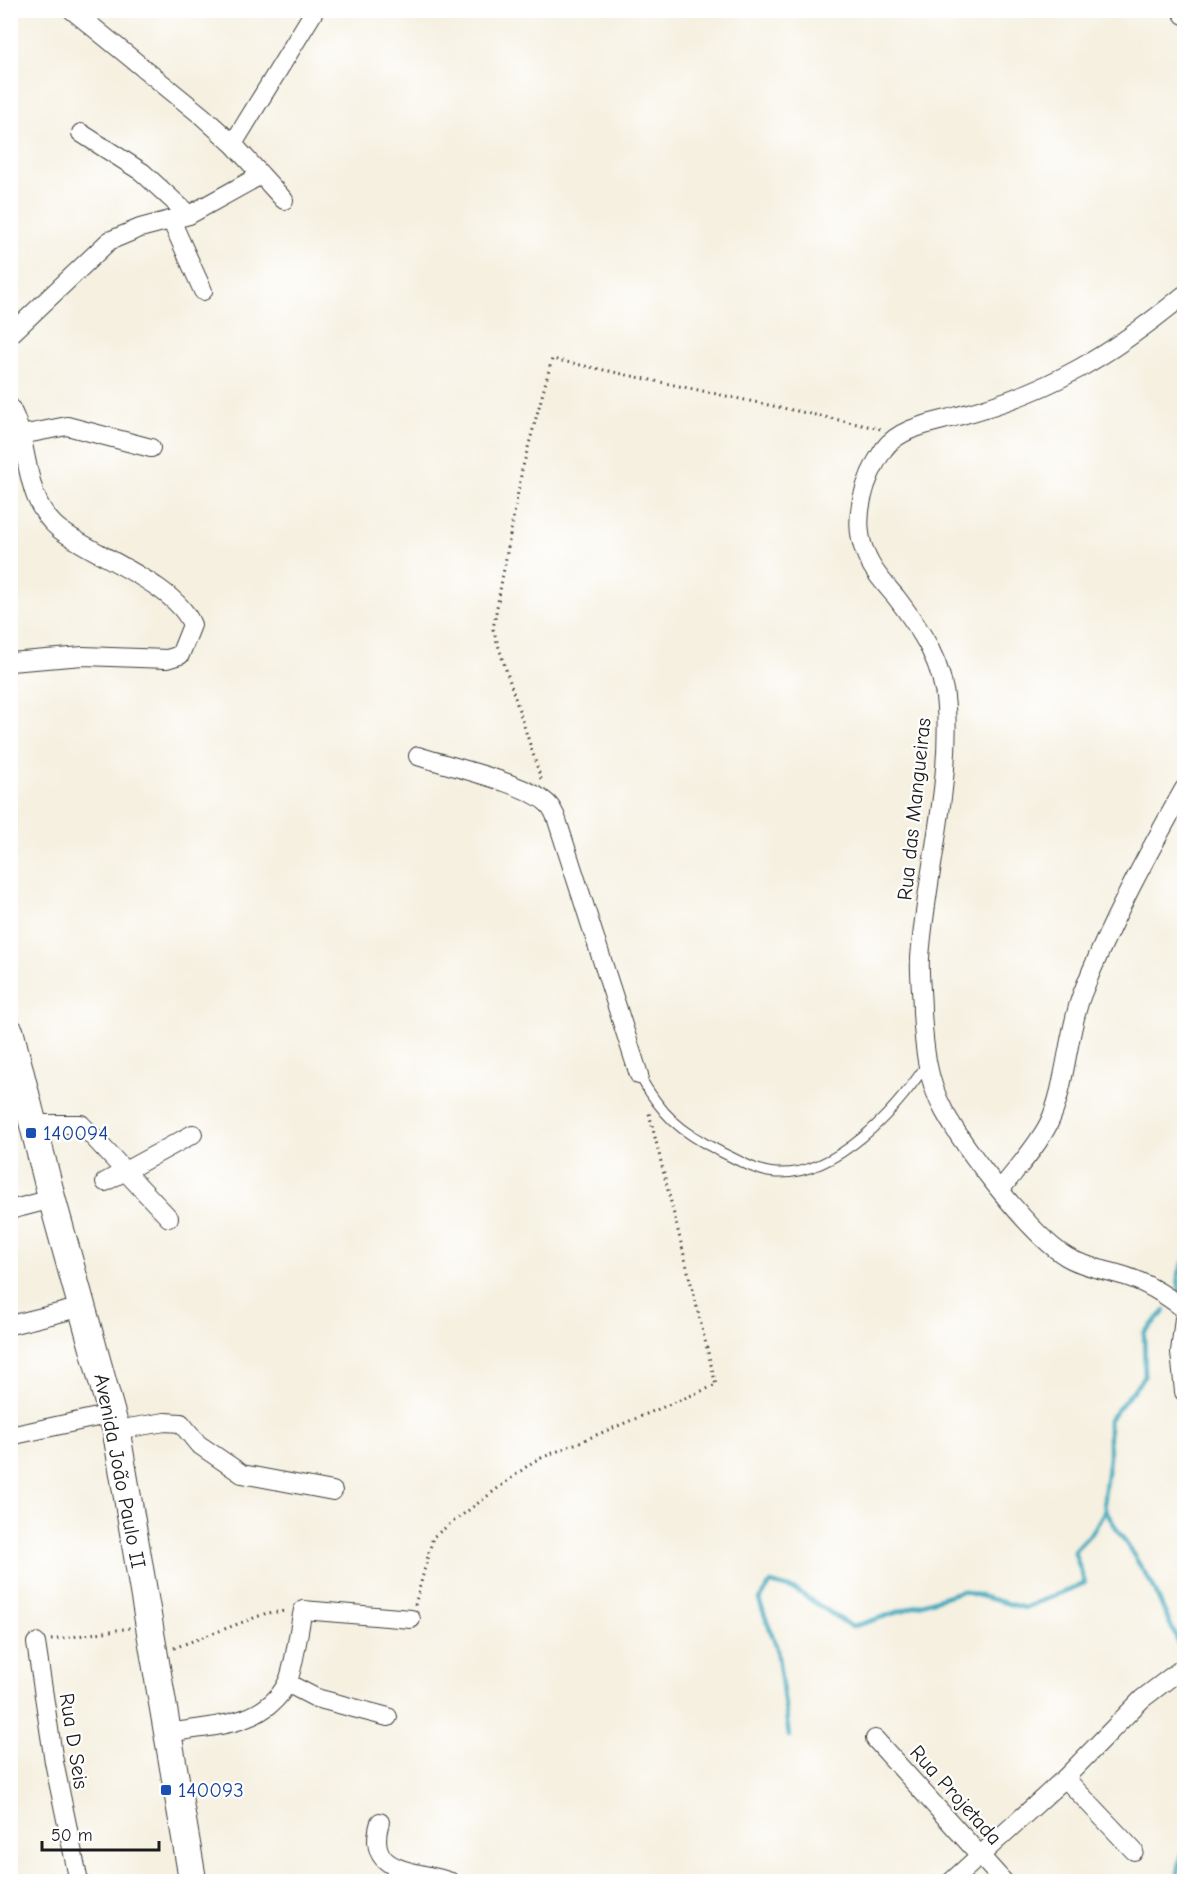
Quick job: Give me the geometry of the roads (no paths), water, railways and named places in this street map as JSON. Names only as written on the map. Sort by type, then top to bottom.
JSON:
[{"type":"main road","name":"Avenida João Paulo II","points":[[10,1032],[18,1093],[34,1124],[52,1199],[114,1422],[193,1881]]},
{"type":"street","points":[[72,10],[202,116],[233,144],[284,200]]},
{"type":"street","points":[[233,144],[315,10]]},
{"type":"street","points":[[1181,10],[1185,15]]},
{"type":"street","points":[[81,133],[142,172],[189,215]]},
{"type":"street","points":[[10,335],[109,241],[140,228],[189,215],[261,175]]},
{"type":"street","points":[[171,220],[203,291]]},
{"type":"street","name":"Rua das Mangueiras","points":[[1185,296],[1115,349],[1075,373],[1020,397],[903,434],[887,445],[872,470],[862,504],[860,532],[865,553],[878,576],[926,640],[945,690],[944,773],[920,980],[927,1064],[933,1086],[952,1124],[1001,1190],[1047,1241],[1066,1256],[1138,1281],[1161,1292],[1185,1309]]},
{"type":"street","points":[[10,407],[21,435],[34,493],[48,518],[60,530],[137,575],[188,614],[192,625],[180,655],[167,659],[83,656],[10,662]]},
{"type":"street","points":[[21,435],[52,427],[67,426],[152,448]]},
{"type":"street","points":[[418,756],[504,783],[532,794],[549,804],[556,817],[639,1076]]},
{"type":"street","points":[[1001,1190],[1039,1140],[1050,1121],[1068,1041],[1082,996],[1155,841],[1185,789]]},
{"type":"street","points":[[34,1124],[81,1124],[169,1218]]},
{"type":"street","points":[[105,1182],[193,1134]]},
{"type":"street","points":[[10,1210],[52,1199]]},
{"type":"street","points":[[10,1325],[82,1307]]},
{"type":"street","points":[[1185,1318],[1180,1352],[1185,1392]]},
{"type":"street","points":[[10,1436],[114,1422],[181,1423],[198,1444],[242,1474],[333,1491]]},
{"type":"street","points":[[167,1733],[242,1721],[259,1714],[270,1705],[287,1683],[303,1610],[411,1619]]},
{"type":"street","name":"Rua D Seis","points":[[36,1643],[54,1762],[79,1881]]},
{"type":"street","points":[[951,1881],[1065,1779],[1142,1699],[1185,1667]]},
{"type":"street","points":[[287,1683],[316,1698],[388,1717]]},
{"type":"street","name":"Rua Projetada","points":[[876,1739],[1004,1881]]},
{"type":"street","points":[[1065,1779],[1134,1851]]},
{"type":"street","points":[[380,1822],[375,1839],[379,1855],[388,1864],[451,1881]]},
{"type":"lane","points":[[639,1076],[664,1115],[697,1140],[750,1166],[775,1173],[799,1172],[826,1162],[871,1130],[908,1092],[927,1064]]},
{"type":"waterway","points":[[1180,1294],[1178,1276],[1184,1262]]},
{"type":"waterway","points":[[1165,1311],[1144,1333],[1145,1376],[1109,1420],[1109,1458],[1104,1496],[1105,1510],[1153,1586],[1184,1655]]},
{"type":"waterway","points":[[789,1736],[777,1648],[759,1600],[771,1583],[796,1590],[852,1627],[962,1591],[1024,1608],[1085,1583],[1074,1551],[1094,1530],[1105,1510]]},
{"type":"waterway","points":[[1176,1882],[1184,1845]]},
{"type":"place","name":"140094","points":[[31,1133]]},
{"type":"place","name":"140093","points":[[166,1790]]}]
